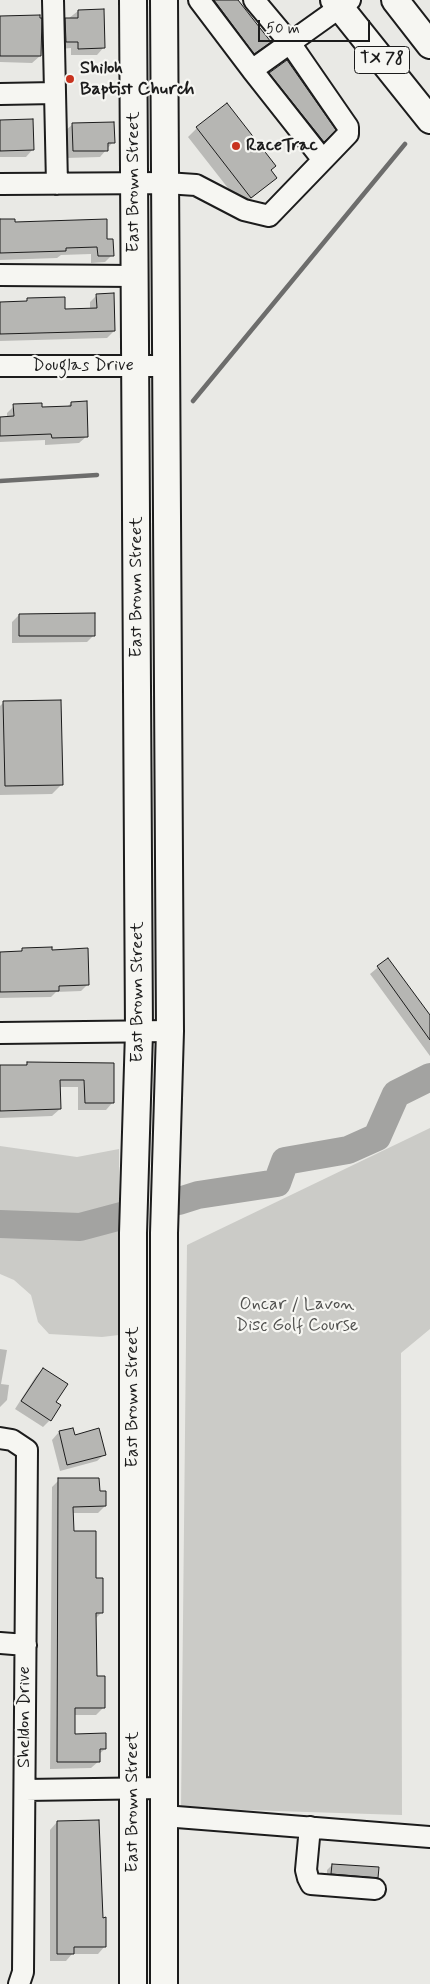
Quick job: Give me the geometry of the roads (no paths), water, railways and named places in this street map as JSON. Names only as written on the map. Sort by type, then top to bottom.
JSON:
[{"type":"main road","name":"East Brown Street","points":[[132,1984],[133,1233],[139,1032],[133,0]]},
{"type":"main road","name":"East Brown Street","points":[[164,0],[170,806],[170,1031],[164,1233],[164,1984]]},
{"type":"main road","name":"TX 78","points":[[395,0],[430,45]]},
{"type":"main road","name":"TX 78","points":[[341,3],[430,120]]},
{"type":"main road","points":[[138,807],[170,806]]},
{"type":"street","points":[[53,0],[57,184]]},
{"type":"street","points":[[200,0],[252,70],[324,160]]},
{"type":"street","points":[[0,184],[166,183],[196,185],[244,210],[269,216],[348,134],[348,127],[290,43],[254,0]]},
{"type":"street","points":[[252,70],[341,3]]},
{"type":"street","points":[[0,94],[55,93]]},
{"type":"street","points":[[0,274],[135,276]]},
{"type":"street","name":"Douglas Drive","points":[[0,366],[167,366]]},
{"type":"street","points":[[0,1033],[170,1031]]},
{"type":"street","name":"Sheldon Drive","points":[[0,1438],[12,1440],[27,1450],[23,1972],[18,1984]]},
{"type":"street","points":[[0,1642],[26,1645]]},
{"type":"street","points":[[25,1790],[164,1788]]},
{"type":"street","points":[[164,1816],[430,1837]]},
{"type":"street","points":[[310,1827],[306,1870],[311,1884],[375,1889]]},
{"type":"waterway","points":[[193,401],[405,144]]},
{"type":"waterway","points":[[0,481],[97,475]]},
{"type":"waterway","points":[[179,1201],[198,1195],[277,1183],[285,1161],[348,1150],[377,1137],[396,1094],[430,1077]]},
{"type":"waterway","points":[[0,1224],[80,1227],[125,1215]]},
{"type":"place","name":"Shiloh Baptist Church","points":[[70,79]]},
{"type":"place","name":"RaceTrac","points":[[236,146]]},
{"type":"park label","name":"Oncar / Lavon Disc Golf Course","points":[[297,1315]]}]
